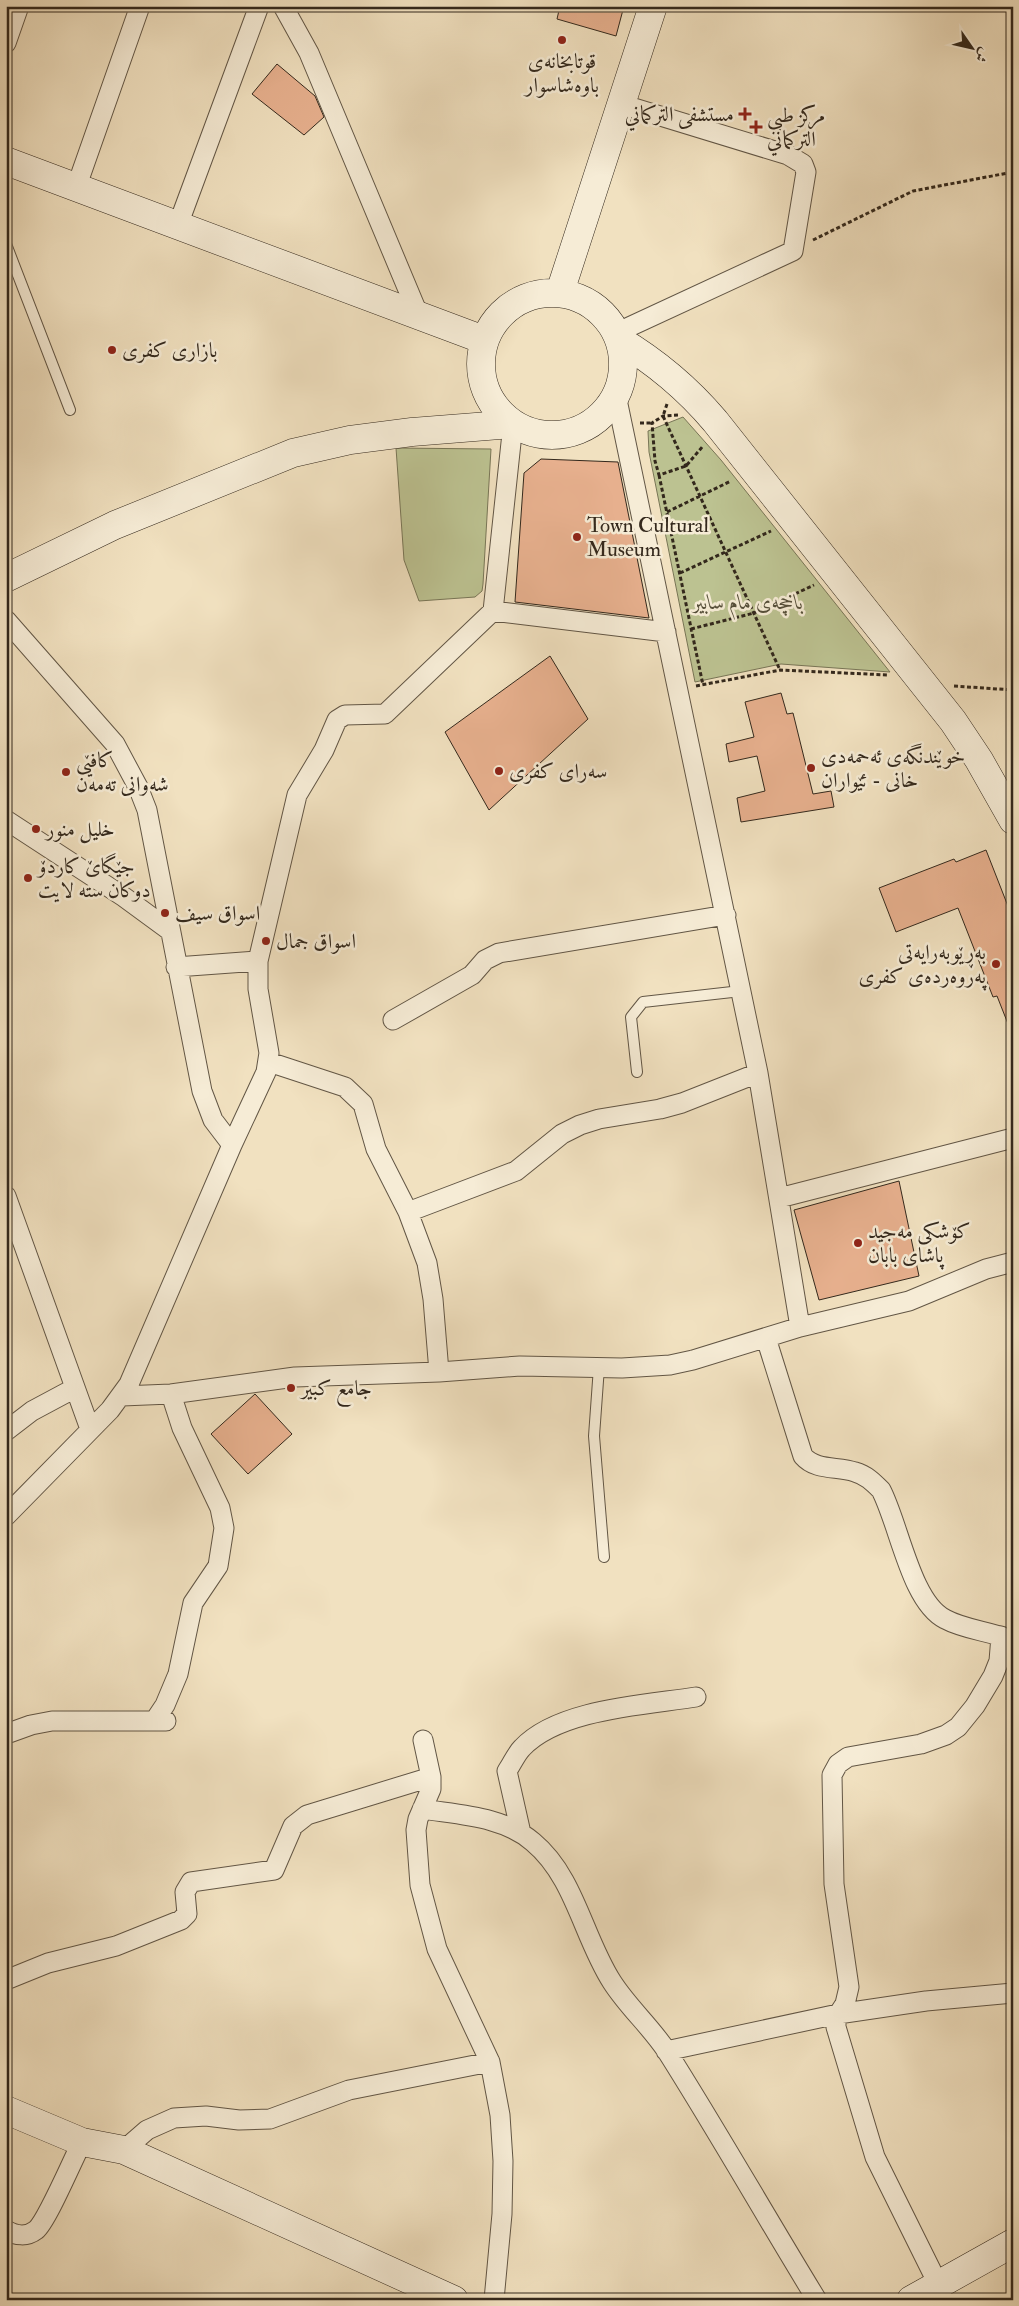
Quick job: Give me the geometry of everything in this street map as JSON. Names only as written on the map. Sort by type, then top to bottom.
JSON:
[{"type":"street","points":[[6,42],[19,6]]},
{"type":"street","points":[[76,188],[140,6]]},
{"type":"street","points":[[178,225],[259,6]]},
{"type":"street","points":[[283,6],[308,53],[419,316]]},
{"type":"street","points":[[560,292],[652,6]]},
{"type":"street","points":[[618,336],[793,250],[806,172],[803,164],[788,155],[621,104]]},
{"type":"street","points":[[6,162],[484,340]]},
{"type":"street","points":[[560,292],[577,296],[593,305],[606,317],[618,336],[623,358],[622,377],[616,395],[605,412],[589,424],[571,433],[551,435],[531,432],[513,424],[495,408],[484,387],[480,363],[484,340],[496,319],[514,303],[536,294],[560,292]]},
{"type":"street","points":[[618,336],[675,379],[715,421],[921,681],[979,760],[1013,820]]},
{"type":"street","points":[[616,395],[758,1073],[800,1327]]},
{"type":"street","points":[[6,578],[115,525],[293,453],[350,440],[412,432],[513,424]]},
{"type":"street","points":[[6,1516],[122,1396],[135,1371],[269,1062],[258,990],[258,962],[294,806],[304,783],[324,750],[334,724],[345,715],[385,714],[493,611],[513,424]]},
{"type":"street","points":[[493,611],[666,632]]},
{"type":"street","points":[[6,620],[34,654],[99,725],[128,765],[147,810],[176,966],[206,1106],[213,1120],[232,1145]]},
{"type":"street","points":[[6,820],[124,897],[169,930]]},
{"type":"street","points":[[393,1020],[472,975],[486,960],[499,952],[726,915]]},
{"type":"street","points":[[176,966],[258,962]]},
{"type":"street","points":[[269,1062],[337,1084],[358,1097],[363,1104],[376,1149],[408,1212],[422,1245],[431,1281],[439,1372]]},
{"type":"street","points":[[408,1212],[516,1171],[562,1134],[580,1125],[599,1119],[660,1109],[682,1103],[758,1073]]},
{"type":"street","points":[[779,1198],[1013,1138]]},
{"type":"street","points":[[6,1196],[90,1429]]},
{"type":"street","points":[[122,1396],[171,1394],[295,1377],[439,1372],[520,1366],[630,1368],[670,1365],[800,1327],[908,1301],[986,1269],[1013,1262]]},
{"type":"street","points":[[766,1338],[803,1456],[815,1466],[856,1472],[874,1482],[885,1498],[926,1603],[944,1619],[1007,1638],[993,1676],[975,1706],[958,1727],[946,1735],[921,1744],[848,1757],[834,1769],[832,1775],[834,1884],[848,1986],[845,2004],[838,2014],[836,2027],[867,2134],[885,2180],[938,2284]]},
{"type":"street","points":[[6,1431],[32,1411],[75,1388]]},
{"type":"street","points":[[6,1734],[31,1725],[52,1721],[160,1721],[178,1674],[193,1603],[218,1566],[224,1528],[220,1508],[182,1428],[171,1394]]},
{"type":"street","points":[[521,1833],[507,1771],[522,1748],[550,1728],[586,1714],[696,1697]]},
{"type":"street","points":[[423,1740],[431,1777],[431,1789],[418,1819],[416,1841],[420,1885],[428,1918],[450,1980],[490,2062],[500,2115],[503,2161],[501,2230],[494,2300]]},
{"type":"street","points":[[6,1980],[48,1963],[116,1946],[181,1920],[186,1914],[186,1892],[191,1882],[274,1870],[293,1826],[307,1815],[431,1777]]},
{"type":"street","points":[[422,1809],[496,1822],[521,1833],[542,1850],[551,1861],[575,1901],[594,1949],[613,1984],[666,2050],[816,2300]]},
{"type":"street","points":[[666,2050],[838,2014],[1013,1993]]},
{"type":"street","points":[[124,2150],[147,2130],[174,2118],[206,2116],[239,2120],[270,2119],[349,2090],[490,2062]]},
{"type":"street","points":[[6,2110],[82,2142],[124,2150],[454,2300]]},
{"type":"street","points":[[6,2230],[14,2234],[25,2235],[40,2226],[82,2142]]},
{"type":"street","points":[[911,2300],[1013,2242]]},
{"type":"lane","points":[[6,244],[70,410]]},
{"type":"lane","points":[[637,1072],[631,1017],[643,1002],[741,991]]},
{"type":"lane","points":[[599,1366],[594,1436],[604,1557]]},
{"type":"path","points":[[793,250],[913,192],[1013,172]]},
{"type":"path","points":[[675,379],[663,416],[652,423],[655,461],[703,685]]},
{"type":"path","points":[[663,416],[780,670]]},
{"type":"path","points":[[659,475],[686,466],[703,446]]},
{"type":"path","points":[[667,512],[731,481]]},
{"type":"path","points":[[680,573],[771,531]]},
{"type":"path","points":[[691,629],[754,613],[814,585]]},
{"type":"path","points":[[678,690],[780,670],[1013,690]]},
{"type":"green space","name":"باخچەی مام سابیر","points":[[683,417],[721,460],[890,672],[781,664],[695,682],[649,452],[648,431]]},
{"type":"green space","points":[[396,448],[491,449],[483,584],[482,591],[475,597],[419,601],[404,560]]},
{"type":"building","points":[[560,6],[624,6],[616,36],[557,19]]},
{"type":"building","points":[[277,64],[315,96],[324,117],[304,135],[252,94]]},
{"type":"building","name":"Town Cultural Museum","points":[[541,459],[618,462],[649,618],[515,602],[524,473]]},
{"type":"building","name":"سەرای کفری","points":[[550,656],[588,719],[489,810],[445,732]]},
{"type":"building","points":[[781,693],[787,714],[793,713],[813,794],[831,791],[834,807],[741,822],[737,798],[765,791],[757,756],[729,762],[726,744],[754,737],[745,702]]},
{"type":"building","name":"بەڕێوبەرایەتی پەروەردەی کفری","points":[[986,850],[1013,919],[1012,1034],[997,996],[993,997],[958,908],[896,932],[879,888],[954,859],[956,862]]},
{"type":"building","name":"کۆشکی مەجید پاشای بابان","points":[[899,1181],[919,1276],[819,1300],[794,1210]]},
{"type":"building","points":[[255,1394],[292,1434],[248,1474],[211,1434]]},
{"type":"place","name":"قوتابخانەی باوەشاسوار","points":[[562,40]]},
{"type":"place","name":"مستشفى التركماني","points":[[745,114]]},
{"type":"place","name":"مركز طبي التركماني","points":[[756,127]]},
{"type":"place","name":"بازاری کفری","points":[[112,350]]},
{"type":"place","name":"Town Cultural Museum","points":[[577,537]]},
{"type":"place","name":"خوێندنگەی ئەحمەدی خانی - ئێواران","points":[[811,768]]},
{"type":"place","name":"سەرای کفری","points":[[499,771]]},
{"type":"place","name":"کافێی شەوانی تەمەن","points":[[66,772]]},
{"type":"place","name":"خلیل منور","points":[[36,829]]},
{"type":"place","name":"جێگاێ کاردۆ دوکان ستە لایت","points":[[28,878]]},
{"type":"place","name":"اسواق سيف","points":[[165,913]]},
{"type":"place","name":"اسواق جمال","points":[[266,941]]},
{"type":"place","name":"بەڕێوبەرایەتی پەروەردەی کفری","points":[[996,964]]},
{"type":"place","name":"کۆشکی مەجید پاشای بابان","points":[[858,1243]]},
{"type":"place","name":"جامع كبير","points":[[291,1388]]}]
